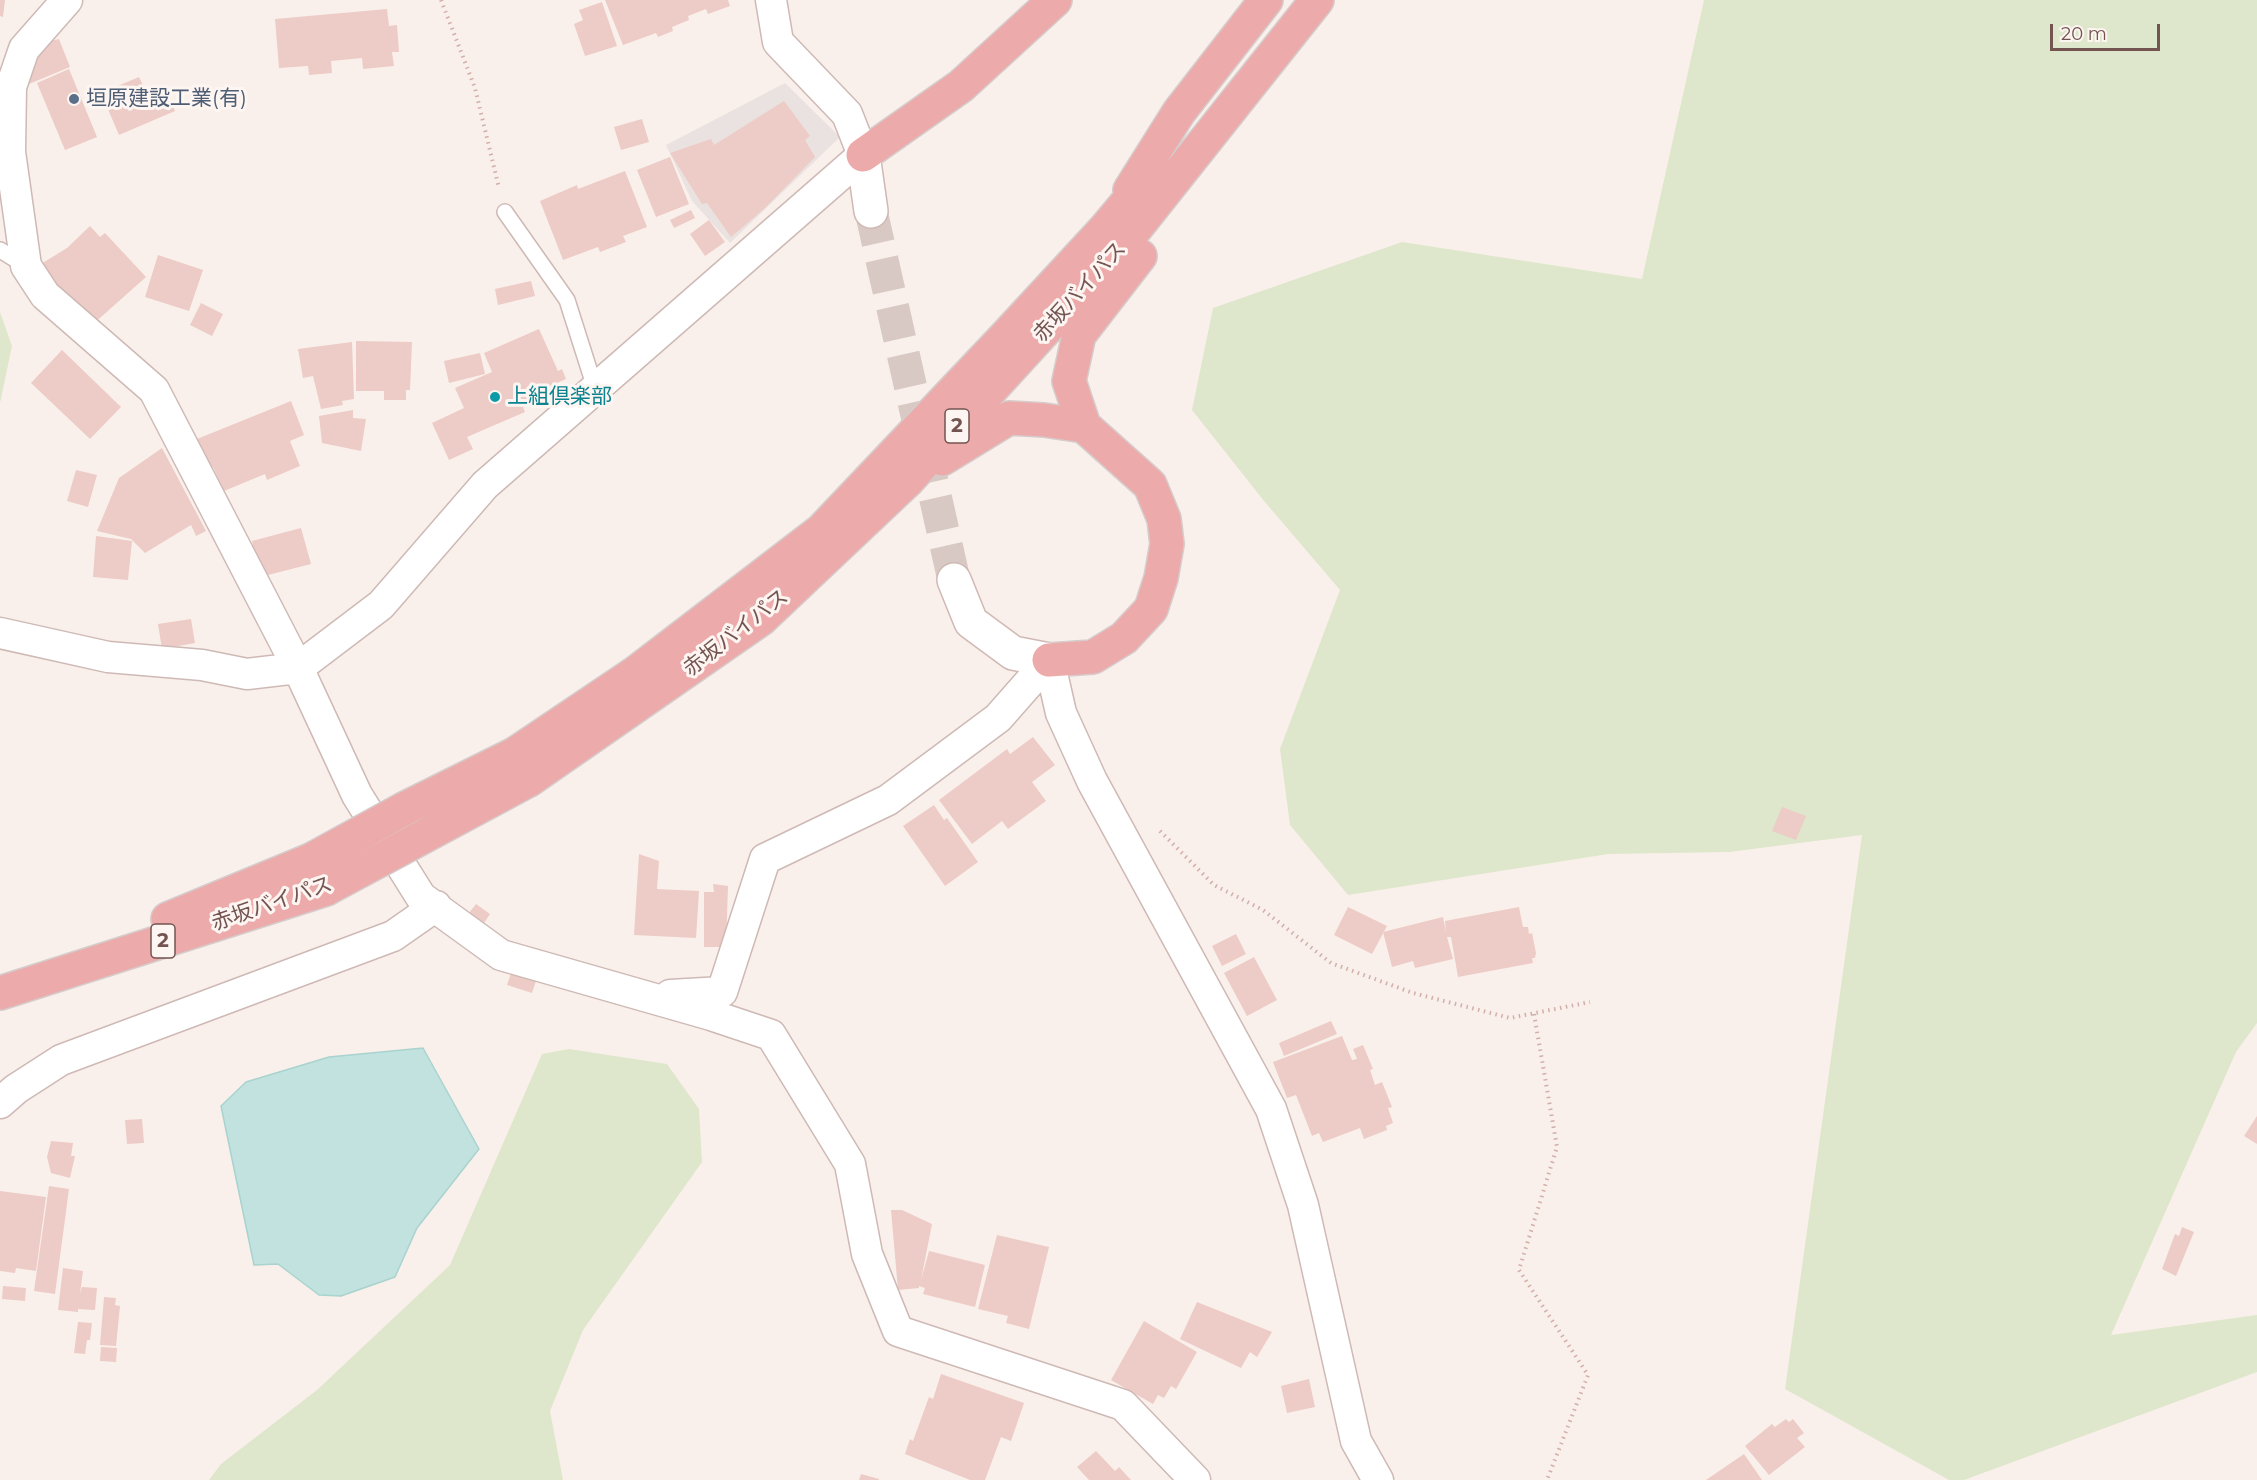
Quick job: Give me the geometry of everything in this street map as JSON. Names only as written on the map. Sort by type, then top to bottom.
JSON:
[{"type":"highway","points":[[863,155],[961,87],[1055,0]]},
{"type":"highway","points":[[1105,230],[1179,112],[1266,0]]},
{"type":"highway","name":"赤坂バイパス","points":[[0,988],[310,860],[404,809],[522,767],[634,674],[822,530],[1105,230],[1294,0]]},
{"type":"highway","name":"赤坂バイパス","points":[[0,993],[326,889],[761,619],[907,481],[1120,248],[1317,0]]},
{"type":"highway","points":[[1049,660],[1093,657],[1124,638],[1151,609],[1161,578],[1167,544],[1164,519],[1150,485],[1084,426],[1069,381],[1079,334],[1329,13],[1336,0]]},
{"type":"highway","points":[[907,481],[1010,418],[1084,426]]},
{"type":"street","points":[[67,0],[24,49],[11,87],[10,152],[26,266],[45,296],[154,390],[298,668],[357,795],[421,897],[501,955],[711,1015],[771,1035],[850,1164],[867,1254],[898,1330],[1123,1405],[1195,1480]]},
{"type":"street","points":[[771,0],[778,42],[847,114],[863,155],[871,211]]},
{"type":"street","points":[[0,633],[108,657],[202,664],[247,674],[298,668],[381,605],[485,485],[863,155]]},
{"type":"street","points":[[954,580],[971,622],[1012,653],[1049,660]]},
{"type":"street","points":[[646,996],[722,992],[765,859],[888,800],[998,718],[1049,660]]},
{"type":"street","points":[[1049,660],[1061,713],[1092,781],[1271,1109],[1303,1205],[1356,1440],[1378,1480]]},
{"type":"street","points":[[5,1091],[61,1060],[393,936],[436,906]]},
{"type":"lane","points":[[505,212],[567,300],[596,388]]},
{"type":"lane","points":[[0,250],[26,266]]},
{"type":"path","points":[[441,0],[475,88],[505,212]]},
{"type":"path","points":[[1155,826],[1214,885],[1263,910],[1331,963],[1413,993],[1510,1018],[1590,1002]]},
{"type":"path","points":[[1534,1014],[1557,1147],[1519,1270],[1588,1375],[1547,1480]]},
{"type":"shaded area","points":[[785,83],[840,137],[730,243],[692,201],[666,145]]},
{"type":"green space","points":[[1704,0],[2257,0],[2257,1023],[2236,1052],[2111,1335],[2257,1315],[2257,1372],[1964,1480],[1949,1480],[1785,1389],[1862,835],[1729,852],[1608,854],[1348,895],[1290,825],[1280,749],[1340,590],[1264,501],[1192,410],[1213,308],[1402,242],[1642,279]]},
{"type":"green space","points":[[0,312],[12,346],[0,403]]},
{"type":"green space","points":[[569,1049],[667,1064],[699,1109],[702,1162],[583,1330],[550,1411],[563,1480],[209,1480],[221,1464],[317,1390],[450,1265],[542,1054]]},
{"type":"water","points":[[423,1048],[479,1149],[417,1228],[395,1277],[341,1296],[319,1295],[278,1264],[254,1265],[221,1106],[246,1082],[329,1057]]},
{"type":"building","points":[[0,0],[5,0],[3,17],[0,16]]},
{"type":"building","points":[[605,0],[728,0],[730,6],[708,14],[706,9],[688,16],[689,20],[672,27],[673,31],[658,37],[656,33],[623,45]]},
{"type":"building","points":[[602,2],[617,46],[585,56],[574,24],[583,20],[579,10]]},
{"type":"building","points":[[387,9],[389,26],[397,25],[399,52],[392,52],[394,66],[363,69],[362,58],[331,61],[332,73],[309,75],[308,66],[279,68],[275,19]]},
{"type":"building","points":[[59,39],[70,67],[29,84],[25,73],[44,42]]},
{"type":"building","points":[[69,69],[97,137],[65,150],[37,83]]},
{"type":"building","points":[[139,77],[154,108],[171,101],[175,111],[119,135],[101,93]]},
{"type":"building","points":[[784,101],[810,136],[805,140],[815,157],[765,208],[731,237],[707,203],[702,204],[670,153],[711,139],[714,145]]},
{"type":"building","points":[[642,119],[649,142],[621,150],[614,127]]},
{"type":"building","points":[[670,157],[689,204],[656,217],[637,170]]},
{"type":"building","points":[[625,171],[647,227],[623,236],[626,242],[600,252],[598,247],[563,260],[540,201],[577,185],[578,189]]},
{"type":"building","points":[[691,210],[695,218],[674,228],[670,220]]},
{"type":"building","points":[[709,220],[725,242],[705,256],[690,234]]},
{"type":"building","points":[[90,226],[100,237],[105,233],[146,277],[92,325],[41,264],[67,248]]},
{"type":"building","points":[[158,255],[203,270],[189,311],[145,297]]},
{"type":"building","points":[[531,281],[535,296],[498,305],[495,289]]},
{"type":"building","points":[[201,303],[223,314],[212,336],[190,325]]},
{"type":"building","name":"上組倶楽部","points":[[539,329],[558,371],[562,369],[566,379],[543,389],[541,386],[529,391],[533,402],[523,407],[525,412],[467,437],[473,449],[449,460],[432,423],[464,408],[455,388],[492,372],[484,353]]},
{"type":"building","points":[[356,341],[412,342],[410,390],[406,390],[406,400],[384,400],[384,391],[356,391]]},
{"type":"building","points":[[352,342],[354,399],[342,401],[343,405],[321,409],[313,376],[303,378],[298,349]]},
{"type":"building","points":[[62,350],[121,407],[90,439],[31,383]]},
{"type":"building","points":[[480,353],[485,374],[449,383],[444,361]]},
{"type":"building","points":[[291,401],[304,435],[290,441],[300,466],[267,480],[265,474],[224,491],[213,467],[204,470],[192,441]]},
{"type":"building","points":[[353,410],[353,418],[366,419],[361,451],[322,443],[319,416]]},
{"type":"building","points":[[162,448],[206,531],[196,536],[191,525],[145,553],[131,539],[97,531],[119,478]]},
{"type":"building","points":[[76,470],[97,475],[88,507],[67,501]]},
{"type":"building","points":[[301,528],[311,564],[260,577],[252,541]]},
{"type":"building","points":[[96,536],[132,541],[128,580],[93,577]]},
{"type":"building","points":[[191,619],[195,643],[162,649],[158,624]]},
{"type":"building","points":[[1033,737],[1055,765],[1032,782],[1046,801],[1008,829],[1002,821],[972,844],[939,800],[1007,749],[1010,754]]},
{"type":"building","points":[[934,805],[944,820],[947,818],[978,862],[945,886],[903,826]]},
{"type":"building","points":[[1782,807],[1806,816],[1796,840],[1772,831]]},
{"type":"building","points":[[639,854],[659,861],[657,889],[699,891],[696,938],[634,935]]},
{"type":"building","points":[[713,884],[728,886],[726,947],[704,947],[704,892],[714,892]]},
{"type":"building","points":[[476,904],[490,914],[484,923],[469,913]]},
{"type":"building","points":[[1348,907],[1387,926],[1372,954],[1334,935]]},
{"type":"building","points":[[1519,907],[1523,927],[1528,927],[1529,934],[1532,933],[1536,953],[1535,958],[1532,958],[1533,963],[1458,977],[1451,937],[1447,937],[1453,959],[1415,968],[1413,961],[1392,967],[1383,932],[1443,917],[1446,932],[1445,921]]},
{"type":"building","points":[[1236,934],[1246,954],[1222,966],[1212,946]]},
{"type":"building","points":[[1254,957],[1277,1000],[1247,1016],[1224,973]]},
{"type":"building","points":[[511,973],[536,981],[532,993],[507,985]]},
{"type":"building","points":[[1331,1021],[1337,1034],[1284,1056],[1279,1043]]},
{"type":"building","points":[[1342,1036],[1352,1060],[1357,1059],[1353,1049],[1363,1045],[1373,1069],[1370,1070],[1375,1085],[1382,1082],[1392,1107],[1388,1108],[1393,1123],[1386,1126],[1387,1130],[1364,1139],[1360,1128],[1323,1142],[1319,1133],[1312,1136],[1296,1095],[1287,1098],[1273,1062]]},
{"type":"building","points":[[2257,1116],[2257,1144],[2244,1136]]},
{"type":"building","points":[[142,1119],[144,1143],[127,1144],[125,1120]]},
{"type":"building","points":[[51,1141],[73,1143],[71,1156],[75,1156],[70,1178],[51,1173],[47,1157]]},
{"type":"building","points":[[49,1186],[69,1189],[55,1294],[34,1291]]},
{"type":"building","points":[[0,1191],[46,1197],[36,1271],[16,1268],[15,1273],[0,1271]]},
{"type":"building","points":[[891,1210],[902,1210],[932,1224],[921,1280],[929,1251],[985,1265],[975,1307],[923,1294],[925,1288],[919,1286],[919,1288],[898,1290]]},
{"type":"building","points":[[2182,1227],[2194,1232],[2176,1276],[2162,1269],[2175,1234],[2179,1236]]},
{"type":"building","points":[[997,1235],[1049,1247],[1029,1329],[1006,1323],[1008,1316],[978,1309]]},
{"type":"building","points":[[63,1268],[83,1271],[80,1294],[82,1287],[97,1288],[95,1310],[78,1309],[78,1312],[58,1310]]},
{"type":"building","points":[[3,1286],[26,1288],[25,1301],[2,1299]]},
{"type":"building","points":[[104,1297],[116,1298],[115,1305],[120,1306],[116,1346],[100,1345]]},
{"type":"building","points":[[1197,1302],[1272,1332],[1257,1357],[1250,1352],[1241,1368],[1180,1339]]},
{"type":"building","points":[[1144,1321],[1197,1352],[1176,1389],[1171,1386],[1164,1398],[1158,1395],[1153,1404],[1111,1380]]},
{"type":"building","points":[[78,1322],[92,1323],[85,1354],[74,1353]]},
{"type":"building","points":[[101,1347],[117,1348],[116,1362],[100,1361]]},
{"type":"building","points":[[941,1374],[1024,1403],[1011,1441],[1001,1437],[985,1480],[970,1480],[905,1454],[910,1439],[913,1441],[929,1397],[933,1399]]},
{"type":"building","points":[[1309,1379],[1315,1407],[1287,1413],[1281,1386]]},
{"type":"building","points":[[1786,1419],[1789,1422],[1793,1419],[1804,1433],[1797,1438],[1805,1447],[1769,1475],[1745,1446],[1772,1424],[1775,1427]]},
{"type":"building","points":[[1096,1451],[1115,1471],[1119,1467],[1131,1480],[1089,1480],[1077,1467]]},
{"type":"building","points":[[1744,1454],[1762,1480],[1706,1480]]},
{"type":"building","points":[[861,1474],[879,1479],[879,1480],[859,1480]]},
{"type":"tunnel","points":[[871,211],[954,580]]},
{"type":"place","name":"垣原建設工業(有)","points":[[74,99]]},
{"type":"place","name":"上組倶楽部","points":[[495,397]]}]
